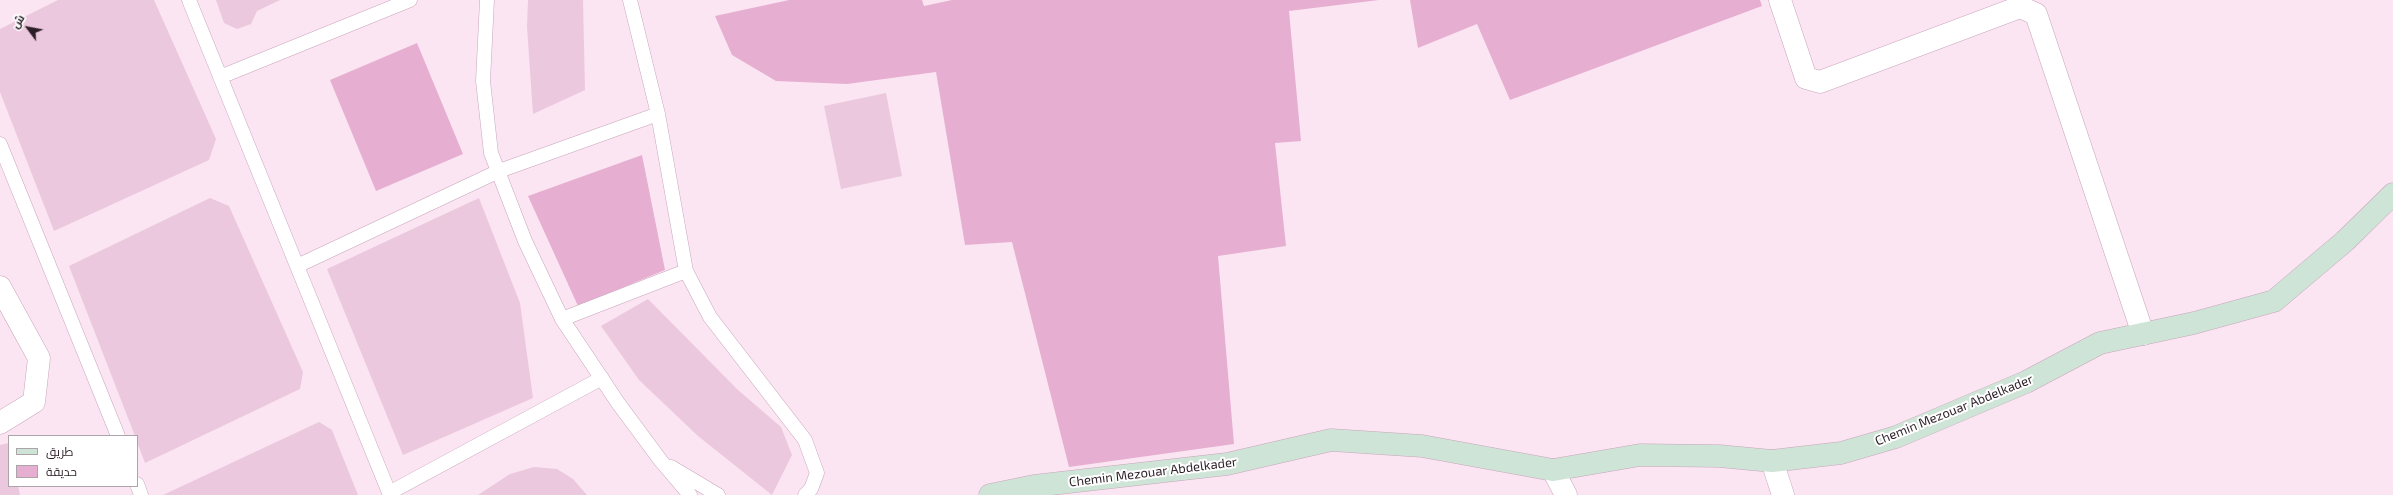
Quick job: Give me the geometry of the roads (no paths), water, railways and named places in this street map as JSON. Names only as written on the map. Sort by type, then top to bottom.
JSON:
[{"type":"street","points":[[1780,0],[1806,78],[1820,82],[2020,7],[2036,14],[2143,334]]},
{"type":"street","name":"Chemin Mezouar Abdelkader","points":[[990,495],[1034,486],[1227,464],[1331,440],[1422,446],[1553,470],[1640,455],[1719,456],[1772,461],[1841,453],[1896,437],[2026,382],[2100,343],[2194,323],[2274,301],[2345,241],[2393,194]]},
{"type":"street","points":[[0,287],[39,358],[34,402],[0,423]]},
{"type":"street","points":[[1772,461],[1783,495]]},
{"type":"street","points":[[1553,470],[1566,495]]},
{"type":"lane","points":[[189,0],[389,494],[602,378]]},
{"type":"lane","points":[[220,77],[410,0]]},
{"type":"lane","points":[[487,0],[483,81],[492,153],[525,241],[562,319],[661,461],[690,495]]},
{"type":"lane","points":[[630,0],[658,114],[686,271],[710,317],[805,440],[817,473],[811,489],[805,495]]},
{"type":"lane","points":[[296,266],[499,171],[658,114]]},
{"type":"lane","points":[[0,144],[118,435]]},
{"type":"lane","points":[[562,319],[686,271]]},
{"type":"lane","points":[[661,461],[718,495]]}]
